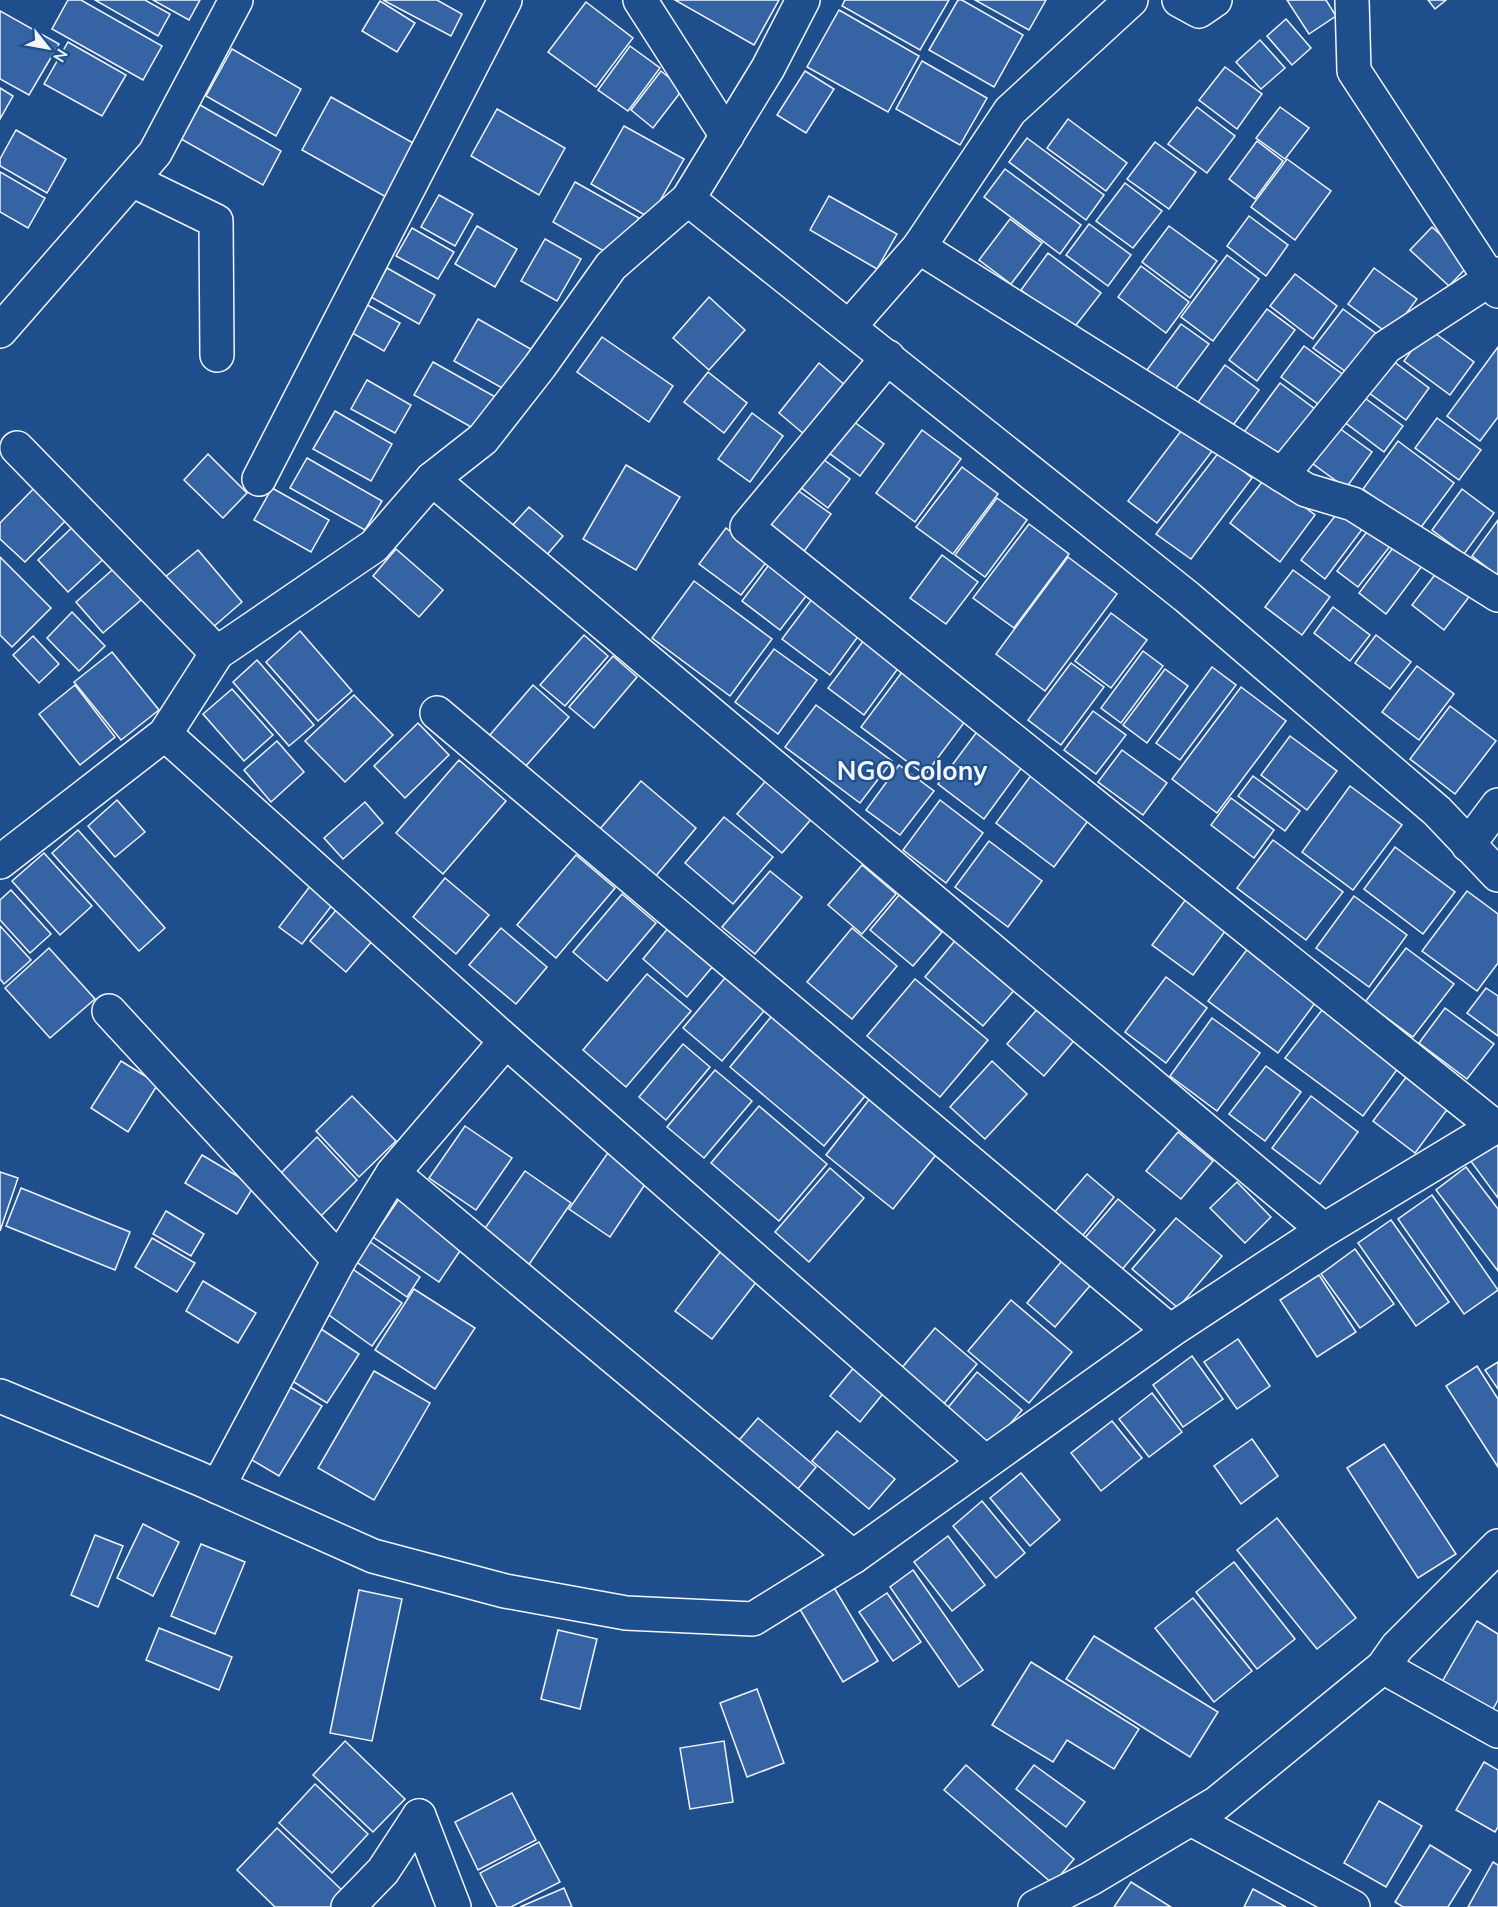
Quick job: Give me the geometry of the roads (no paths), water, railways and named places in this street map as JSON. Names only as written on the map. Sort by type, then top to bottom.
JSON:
[{"type":"street","points":[[0,331],[155,153],[236,0]]},
{"type":"street","points":[[259,479],[505,0]]},
{"type":"street","points":[[640,0],[727,136]]},
{"type":"street","points":[[0,862],[165,734],[217,653],[374,546],[432,479],[483,439],[540,366],[611,266],[688,199],[768,68],[803,0]]},
{"type":"street","points":[[849,327],[919,247],[1010,111],[1131,0]]},
{"type":"street","points":[[1179,0],[1199,11],[1215,0]]},
{"type":"street","points":[[1281,475],[1386,347],[1496,281],[1354,71],[1352,0]]},
{"type":"street","points":[[132,180],[216,221],[217,355]]},
{"type":"street","points":[[688,199],[1187,597],[1437,811],[1498,875]]},
{"type":"street","points":[[919,247],[1281,475],[1306,490],[1353,504],[1498,595]]},
{"type":"street","points":[[0,1396],[218,1487],[373,1556],[506,1591],[626,1613],[753,1619],[853,1557],[1170,1331],[1324,1230],[1496,1126],[747,526],[888,357]]},
{"type":"street","points":[[17,448],[217,653]]},
{"type":"street","points":[[432,479],[1324,1230]]},
{"type":"street","points":[[437,713],[1170,1331]]},
{"type":"street","points":[[165,734],[506,1041],[985,1462]]},
{"type":"street","points":[[1468,844],[1498,806]]},
{"type":"street","points":[[109,1011],[339,1260]]},
{"type":"street","points":[[218,1487],[339,1260],[393,1173],[506,1041]]},
{"type":"street","points":[[393,1173],[853,1557]]},
{"type":"street","points":[[1035,1907],[1090,1878],[1217,1803],[1383,1666],[1397,1647],[1498,1546]]},
{"type":"street","points":[[1383,1666],[1498,1731]]},
{"type":"street","points":[[348,1907],[383,1871],[419,1816],[454,1907]]},
{"type":"street","points":[[1191,1819],[1353,1907]]},
{"type":"district","name":"NGO Colony","points":[[912,771]]}]
